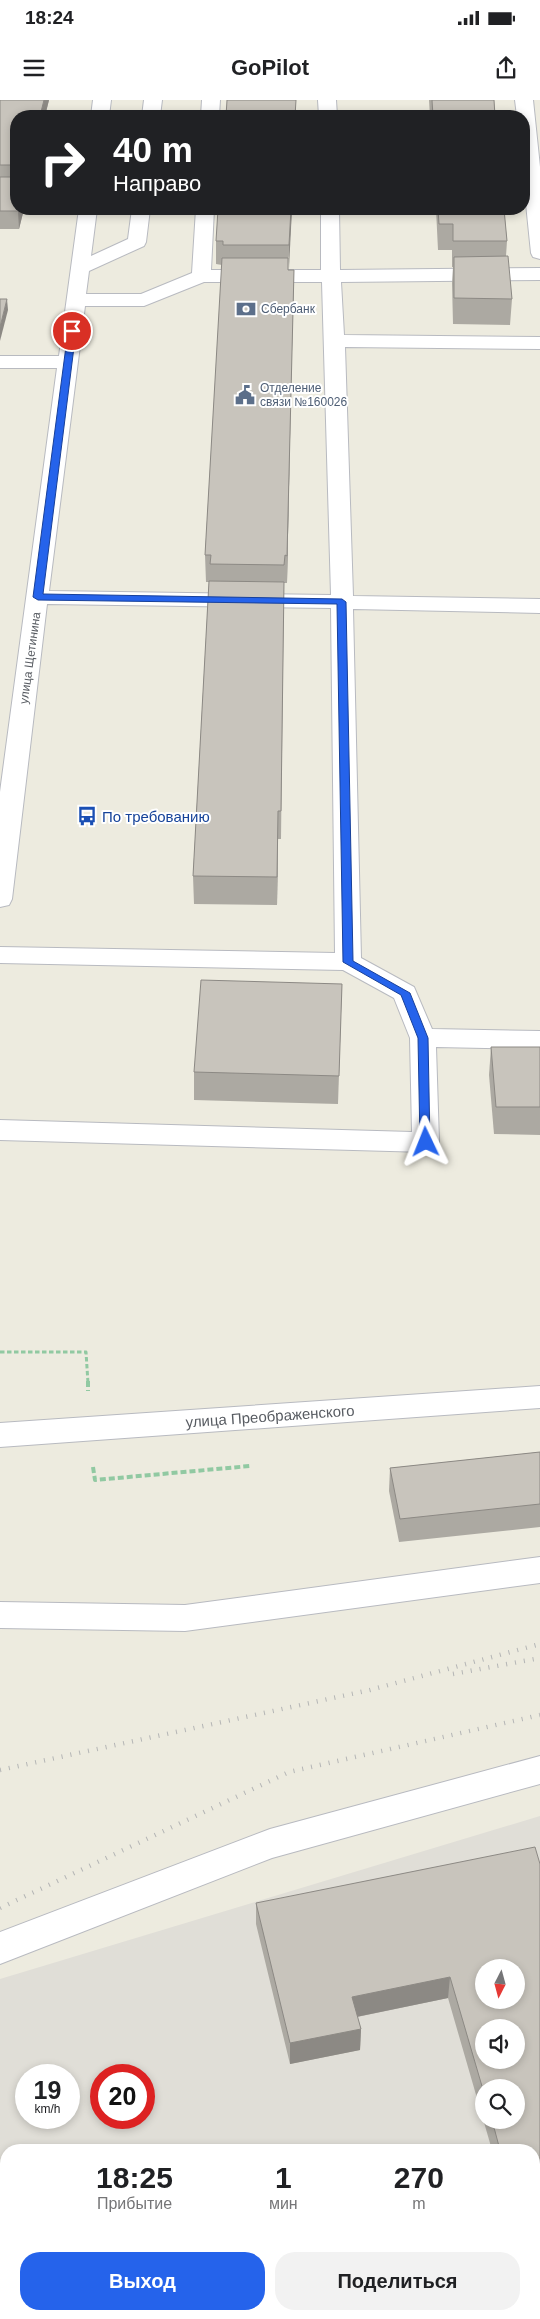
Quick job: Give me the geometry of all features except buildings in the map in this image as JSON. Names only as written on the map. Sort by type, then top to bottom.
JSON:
[{"type":"street","points":[[530,157],[540,253]]},
{"type":"street","name":"улица Щетинина","points":[[0,899],[9,814],[87,215]]},
{"type":"street","points":[[80,268],[137,242],[140,215]]},
{"type":"street","points":[[201,276],[205,215]]},
{"type":"street","points":[[330,215],[342,602],[348,962]]},
{"type":"street","points":[[76,300],[144,300],[201,276],[540,274]]},
{"type":"street","points":[[335,341],[540,343]]},
{"type":"street","points":[[0,362],[68,362]]},
{"type":"street","points":[[38,597],[540,606]]},
{"type":"street","points":[[0,955],[348,962],[405,993],[423,1038],[426,1142],[0,1130]]},
{"type":"street","points":[[423,1038],[540,1040]]},
{"type":"street","name":"улица Преображенского","points":[[0,1435],[540,1397]]},
{"type":"street","points":[[0,1615],[186,1618],[540,1570]]},
{"type":"street","points":[[0,1948],[270,1844],[540,1770]]},
{"type":"shaded area","points":[[540,1816],[540,2144],[0,2144],[0,1979]]},
{"type":"railway","points":[[0,1770],[370,1690],[540,1644]]},
{"type":"railway","points":[[453,1674],[540,1658]]},
{"type":"railway","points":[[0,1908],[289,1772],[540,1715]]},
{"type":"place","name":"Сбербанк","points":[[246,309]]},
{"type":"place","name":"Отделение связи №160026","points":[[245,395]]},
{"type":"place","name":"По требованию","points":[[87,816]]},
{"type":"route","points":[[72,331],[38,597],[342,602],[348,962],[405,993],[423,1038],[426,1142]]}]
